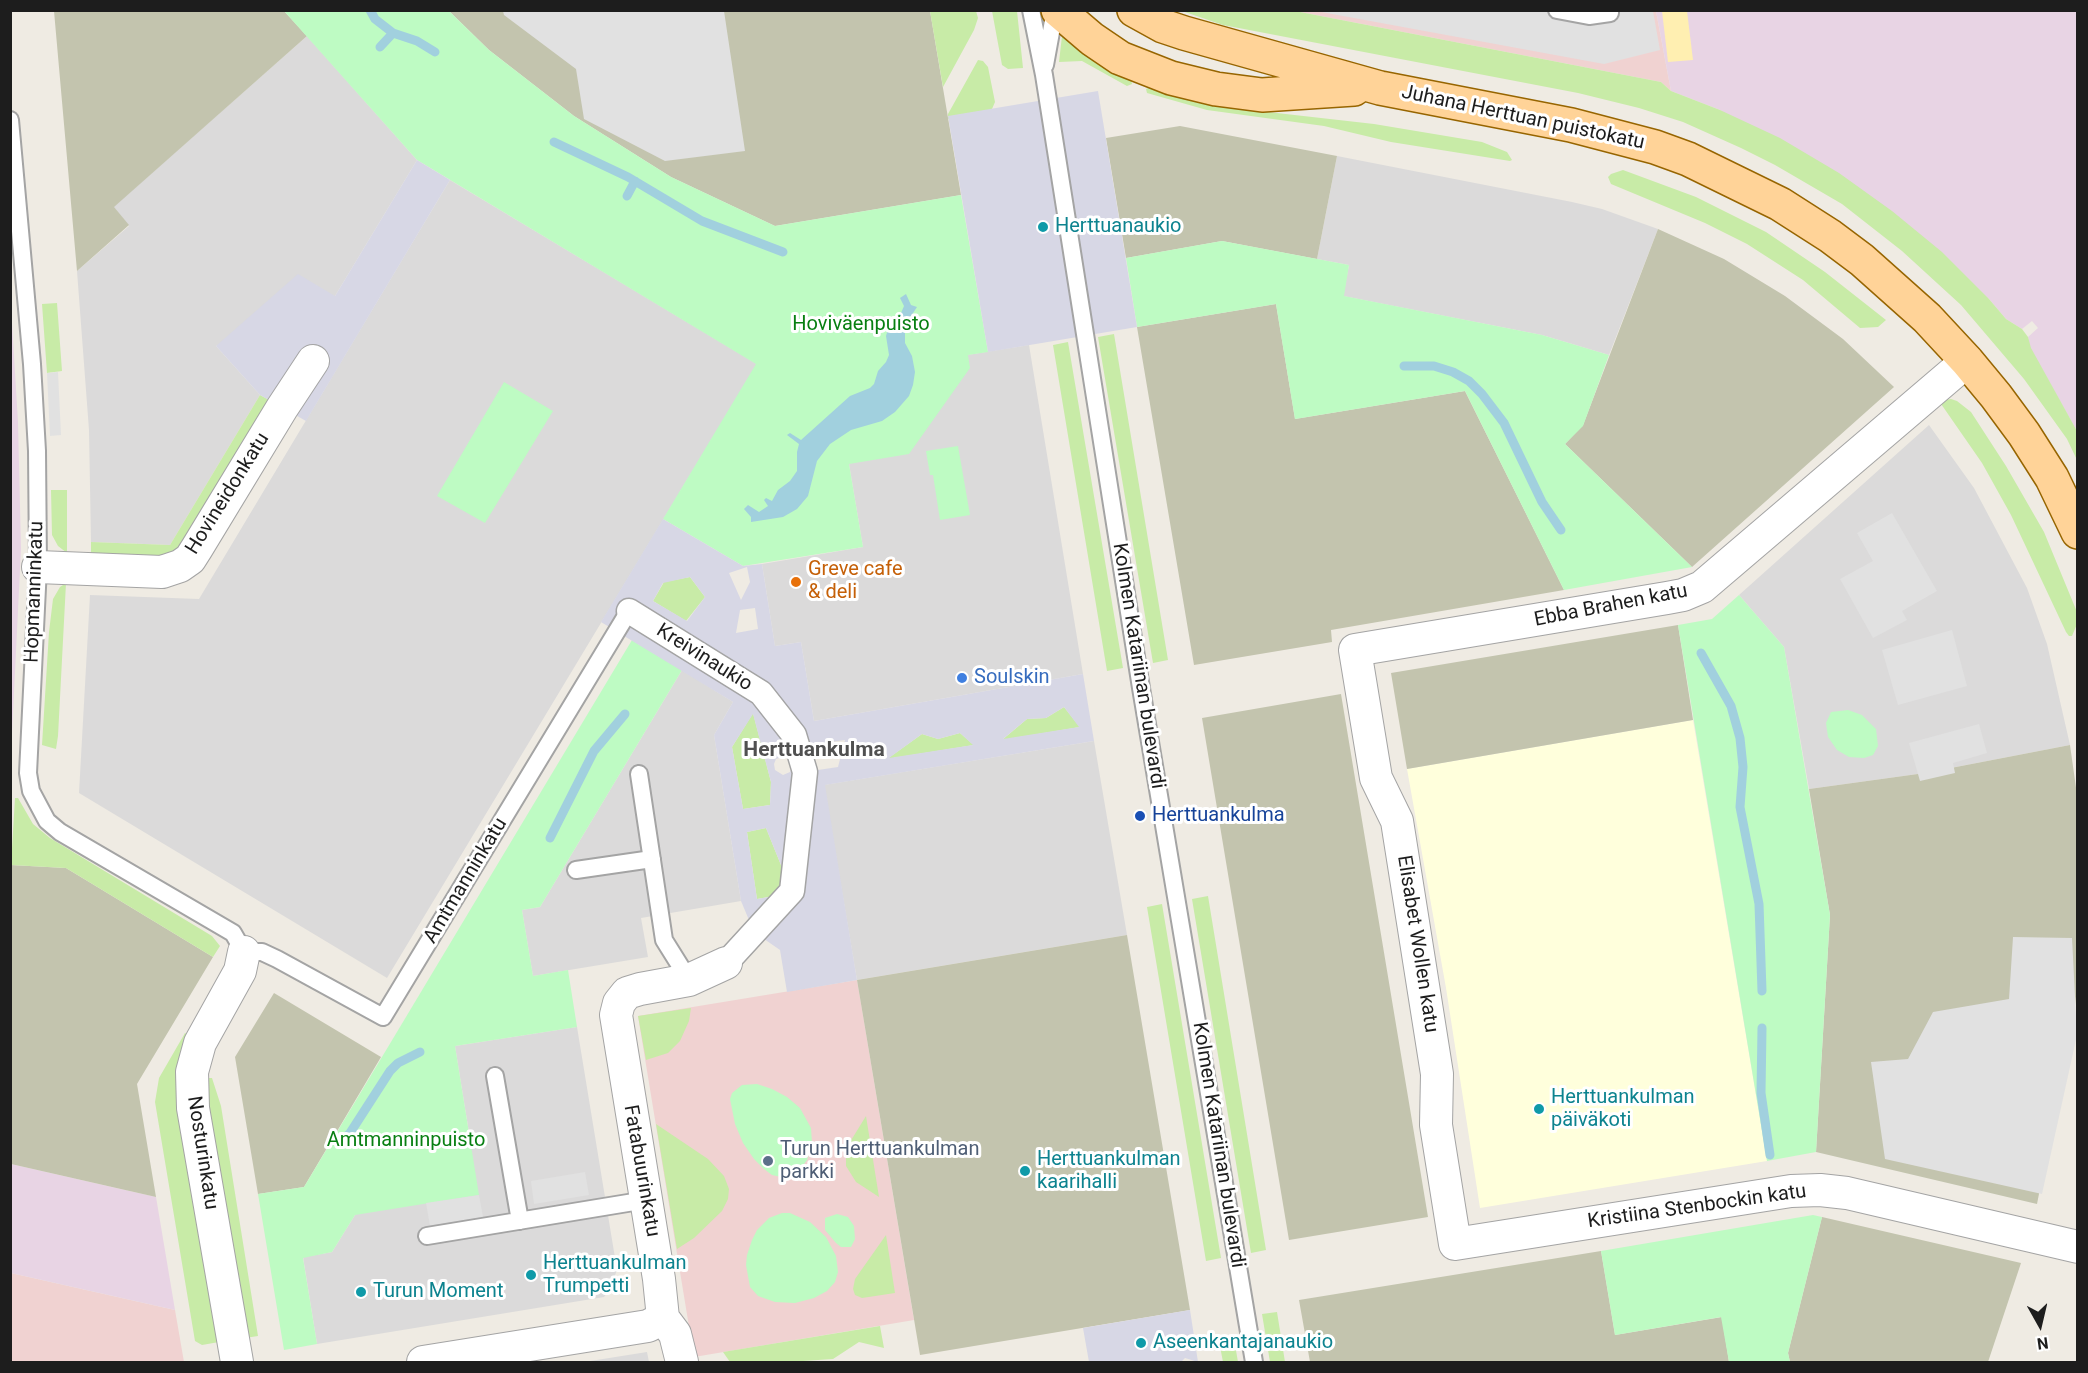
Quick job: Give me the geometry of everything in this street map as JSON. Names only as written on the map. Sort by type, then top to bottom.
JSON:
[{"type":"main road","name":"Juhana Herttuan puistokatu","points":[[1057,10],[1092,39],[1120,58],[1143,69],[1182,81],[1216,89],[1262,95],[1380,88]]},
{"type":"main road","name":"Juhana Herttuan puistokatu","points":[[1134,10],[1163,26],[1184,33],[1380,88],[1614,135],[1655,147],[1706,167],[1780,204],[1854,254],[1927,318],[1967,361],[2024,434],[2052,478],[2078,532]]},
{"type":"street","name":"Hovineidonkatu","points":[[38,567],[162,572],[180,566],[190,559],[313,361]]},
{"type":"street","name":"Ebba Brahen katu","points":[[1354,650],[1667,598],[1702,588],[1967,361]]},
{"type":"street","name":"Kreivinaukio","points":[[629,610],[760,693],[794,735],[805,772],[792,891],[726,963]]},
{"type":"street","name":"Elisabet Wollen katu","points":[[1354,650],[1376,778],[1397,821],[1437,1074],[1436,1125],[1455,1244]]},
{"type":"street","name":"Nosturinkatu","points":[[237,1362],[193,1108],[192,1071],[200,1043],[240,971],[244,952]]},
{"type":"street","name":"Fatabuurinkatu","points":[[663,1318],[664,1308],[615,1015],[619,1003],[627,993],[689,980],[726,963]]},
{"type":"street","name":"Kristiina Stenbockin katu","points":[[1455,1244],[1791,1191],[1820,1190],[1846,1193],[2078,1246]]},
{"type":"street","points":[[423,1362],[637,1328],[654,1324],[663,1318],[675,1334],[682,1362]]},
{"type":"lane","name":"Kolmen Katariinan bulevardi","points":[[1031,10],[1044,75],[1141,688],[1254,1362]]},
{"type":"lane","name":"Kolmen Katariinan bulevardi","points":[[1044,75],[1057,10]]},
{"type":"lane","points":[[1557,10],[1589,16],[1610,13],[1609,10]]},
{"type":"lane","name":"Hopmanninkatu","points":[[10,120],[32,364],[37,451],[38,567],[28,773],[31,790],[47,821],[60,832],[233,933],[244,952]]},
{"type":"lane","name":"Amtmanninkatu","points":[[244,952],[262,952],[277,958],[383,1017],[629,610]]},
{"type":"lane","points":[[639,774],[664,940],[689,980]]},
{"type":"lane","points":[[576,870],[652,859]]},
{"type":"lane","points":[[495,1076],[520,1221]]},
{"type":"lane","points":[[428,1236],[646,1200]]},
{"type":"shaded area","points":[[54,11],[284,11],[307,36],[114,207],[129,225],[77,271]]},
{"type":"shaded area","points":[[449,11],[930,11],[961,195],[775,226],[671,177],[574,116],[489,50]]},
{"type":"shaded area","points":[[503,11],[724,11],[745,151],[665,161],[584,119],[576,69],[504,15]]},
{"type":"shaded area","points":[[1295,11],[1656,11],[1671,91],[1661,82]]},
{"type":"shaded area","points":[[1316,11],[1653,11],[1660,50],[1604,64]]},
{"type":"shaded area","points":[[1656,11],[2077,11],[2077,431],[2030,348],[2028,337],[2038,328],[2032,321],[2022,329],[2006,319],[1989,299],[1720,110],[1671,91]]},
{"type":"shaded area","points":[[307,36],[417,160],[335,296],[216,346],[260,395],[170,545],[91,542],[89,430],[77,271],[129,226],[113,207]]},
{"type":"shaded area","name":"Herttuanaukio","points":[[1098,91],[1137,327],[988,352],[948,116]]},
{"type":"shaded area","points":[[1180,126],[1337,156],[1317,259],[1222,241],[1126,258],[1106,138]]},
{"type":"shaded area","points":[[1337,156],[1572,202],[1602,209],[1658,229],[1609,355],[1542,335],[1343,296],[1349,265],[1317,259]]},
{"type":"shaded area","points":[[417,160],[450,180],[306,421],[260,395],[216,346],[298,274],[335,296]]},
{"type":"shaded area","points":[[450,180],[757,364],[387,978],[79,793],[90,595],[199,599]]},
{"type":"shaded area","points":[[1658,229],[1724,259],[1785,296],[1843,339],[1894,387],[1692,567],[1565,444],[1583,425]]},
{"type":"shaded area","points":[[1276,304],[1295,419],[1465,391],[1564,590],[1331,630],[1332,642],[1194,665],[1137,327]]},
{"type":"shaded area","points":[[11,306],[18,422],[21,549],[11,754]]},
{"type":"shaded area","points":[[1029,345],[1083,674],[814,721],[801,642],[775,646],[762,564],[863,547],[849,464],[967,355]]},
{"type":"shaded area","points":[[58,372],[61,435],[50,436],[47,373]]},
{"type":"shaded area","points":[[1929,425],[1974,488],[2027,588],[2047,644],[2070,745],[1925,773],[1809,789],[1784,647],[1739,595]]},
{"type":"shaded area","points":[[1892,513],[1937,591],[1902,611],[1907,620],[1873,638],[1840,579],[1873,561],[1857,533]]},
{"type":"shaded area","points":[[663,519],[743,566],[762,564],[775,646],[801,642],[814,721],[1083,674],[1094,741],[825,785],[857,980],[787,992],[780,950],[754,932],[741,901],[714,735],[733,702],[601,622]],"holes":[[[747,567],[750,582],[741,600],[729,573]],[[690,577],[705,597],[687,621],[653,601],[663,583]],[[755,608],[758,629],[736,633],[740,610]],[[1064,707],[1079,727],[1003,739],[1027,719],[1046,718]],[[753,714],[771,782],[770,805],[743,809],[732,747]],[[960,733],[973,745],[889,758],[922,734],[938,739]],[[845,740],[838,767],[818,770],[810,745]],[[785,756],[793,765],[790,772],[783,775],[775,770],[776,759]],[[766,828],[785,875],[780,895],[757,899],[747,832]]]},
{"type":"shaded area","points":[[1678,625],[1693,720],[1407,769],[1391,673]]},
{"type":"shaded area","points":[[1952,630],[1967,686],[1898,705],[1882,650]]},
{"type":"shaded area","points":[[682,670],[733,702],[714,735],[741,901],[641,918],[648,957],[533,976],[522,910],[540,907]]},
{"type":"shaded area","points":[[1341,694],[1428,1217],[1289,1240],[1202,718]]},
{"type":"shaded area","points":[[1693,720],[1767,1161],[1480,1208],[1446,988],[1407,769]]},
{"type":"shaded area","points":[[1979,724],[1987,753],[1953,763],[1955,773],[1920,781],[1909,743]]},
{"type":"shaded area","points":[[1094,741],[1127,935],[857,980],[824,785]]},
{"type":"shaded area","points":[[2070,745],[2078,802],[2077,988],[2073,1022],[2037,1204],[1816,1152],[1830,915],[1809,789],[1925,773]]},
{"type":"shaded area","points":[[11,865],[66,868],[213,957],[137,1084],[156,1197],[11,1164]]},
{"type":"shaded area","name":"Herttuankulman kaarihalli","points":[[1127,935],[1190,1310],[920,1355],[857,980]]},
{"type":"shaded area","points":[[2013,937],[2072,938],[2077,1035],[2042,1194],[1885,1159],[1871,1062],[1908,1059],[1933,1012],[2009,999]]},
{"type":"shaded area","name":"Turun Herttuankulman parkki","points":[[857,980],[914,1320],[694,1357],[638,1016]]},
{"type":"shaded area","points":[[274,993],[381,1057],[304,1187],[258,1194],[235,1057]]},
{"type":"shaded area","points":[[577,1027],[617,1270],[609,1291],[604,1297],[317,1344],[303,1257],[332,1252],[355,1215],[471,1145],[455,1046]]},
{"type":"shaded area","points":[[11,1164],[156,1197],[175,1310],[11,1273]]},
{"type":"shaded area","points":[[585,1172],[589,1195],[534,1204],[531,1181]]},
{"type":"shaded area","points":[[479,1195],[483,1217],[430,1226],[426,1203]]},
{"type":"shaded area","points":[[1822,1217],[2021,1263],[1988,1362],[1790,1362],[1788,1353]]},
{"type":"shaded area","points":[[1601,1251],[1615,1335],[1722,1317],[1729,1362],[1310,1362],[1299,1300]]},
{"type":"shaded area","points":[[11,1273],[175,1310],[184,1362],[11,1362]]},
{"type":"shaded area","name":"Aseenkantajanaukio","points":[[1190,1310],[1198,1362],[1185,1358],[1181,1362],[1089,1362],[1083,1328]]},
{"type":"shaded area","points":[[647,1352],[649,1362],[584,1362]]},
{"type":"green space","points":[[1179,10],[1295,11],[1661,82],[1671,91],[1720,110],[1780,138],[1839,173],[1892,211],[1942,252],[2006,319],[2022,329],[2077,431],[2077,460],[2067,439],[2024,379],[1961,305],[1902,251],[1842,204],[1775,165],[1683,122],[1639,108],[1578,93],[1223,25]]},
{"type":"green space","name":"Hoviväenpuisto","points":[[284,11],[449,11],[489,50],[574,116],[671,177],[775,226],[961,195],[988,352],[968,355],[970,368],[909,454],[849,464],[863,547],[743,566],[663,519],[756,364],[417,160]]},
{"type":"green space","points":[[930,11],[976,11],[978,18],[974,30],[943,87]]},
{"type":"green space","points":[[992,11],[1017,11],[1023,68],[1008,69],[1002,65]]},
{"type":"green space","points":[[1062,36],[1086,55],[1131,79],[1132,84],[1127,86],[1082,61],[1059,62]]},
{"type":"green space","points":[[978,60],[983,61],[988,67],[995,102],[991,112],[948,119],[948,114]]},
{"type":"green space","points":[[1150,87],[1215,106],[1374,124],[1482,142],[1507,152],[1512,160],[1391,142],[1324,126],[1207,110],[1147,93],[1146,89]]},
{"type":"green space","points":[[1623,170],[1696,197],[1766,232],[1825,272],[1886,320],[1878,327],[1860,328],[1803,280],[1747,244],[1705,223],[1611,184],[1608,177]]},
{"type":"green space","points":[[1222,241],[1349,265],[1344,296],[1542,335],[1609,355],[1583,426],[1565,444],[1692,567],[1564,590],[1465,391],[1295,419],[1276,304],[1137,327],[1126,258]]},
{"type":"green space","points":[[57,303],[62,371],[47,373],[42,304]]},
{"type":"green space","points":[[1114,334],[1168,660],[1153,663],[1098,337]]},
{"type":"green space","points":[[1068,342],[1123,668],[1107,671],[1053,345]]},
{"type":"green space","points":[[504,382],[553,411],[485,523],[437,496]]},
{"type":"green space","points":[[260,395],[271,401],[187,542],[170,555],[161,557],[91,556],[91,542],[170,545]]},
{"type":"green space","points":[[1951,399],[1971,412],[2006,466],[2044,532],[2077,612],[2077,624],[2072,636],[2066,632],[2011,515],[1982,463],[1939,401]]},
{"type":"green space","points":[[958,446],[970,515],[940,520],[933,475],[930,475],[926,451]]},
{"type":"green space","points":[[51,490],[67,490],[67,553],[58,546],[52,535]]},
{"type":"green space","points":[[690,577],[705,597],[686,621],[653,601],[664,582]]},
{"type":"green space","points":[[66,583],[56,749],[42,745],[53,599],[60,587]]},
{"type":"green space","points":[[1739,595],[1784,647],[1830,915],[1816,1152],[1767,1161],[1678,625],[1712,619]]},
{"type":"green space","name":"Amtmanninpuisto","points":[[632,640],[682,670],[540,907],[522,910],[533,976],[568,970],[577,1027],[455,1046],[479,1195],[355,1215],[332,1252],[303,1258],[317,1344],[284,1350],[258,1194],[304,1187]]},
{"type":"green space","points":[[1064,707],[1080,727],[1002,740],[1027,719],[1046,718]]},
{"type":"green space","points":[[1848,710],[1862,715],[1876,729],[1878,746],[1873,755],[1864,758],[1849,757],[1837,750],[1828,737],[1826,723],[1831,712]]},
{"type":"green space","points":[[753,713],[771,782],[770,805],[743,809],[732,747]]},
{"type":"green space","points":[[960,733],[974,745],[887,759],[922,734],[938,739]]},
{"type":"green space","points":[[15,798],[18,798],[33,824],[50,838],[212,936],[220,946],[213,957],[66,868],[11,865]]},
{"type":"green space","points":[[766,828],[785,875],[780,895],[757,899],[747,832]]},
{"type":"green space","points":[[1208,896],[1266,1250],[1251,1253],[1192,899]]},
{"type":"green space","points":[[1162,904],[1221,1258],[1206,1261],[1147,907]]},
{"type":"green space","points":[[691,1008],[689,1021],[680,1041],[668,1053],[646,1060],[638,1016]]},
{"type":"green space","points":[[185,1033],[190,1036],[219,1342],[202,1345],[195,1341],[155,1102],[159,1078]]},
{"type":"green space","points":[[206,1078],[212,1078],[221,1106],[258,1336],[245,1338],[207,1109]]},
{"type":"green space","points":[[757,1084],[787,1097],[800,1108],[811,1128],[812,1143],[807,1160],[789,1177],[772,1175],[764,1169],[743,1143],[735,1124],[730,1099],[732,1093],[742,1085]]},
{"type":"green space","points":[[866,1116],[879,1197],[856,1182],[846,1166],[846,1153],[850,1142]]},
{"type":"green space","points":[[656,1124],[708,1159],[724,1176],[729,1189],[728,1199],[722,1211],[694,1238],[677,1249]]},
{"type":"green space","points":[[782,1213],[790,1213],[810,1222],[826,1237],[836,1256],[838,1272],[835,1282],[827,1291],[814,1298],[795,1303],[775,1302],[758,1296],[750,1287],[746,1265],[747,1255],[757,1230],[769,1218]]},
{"type":"green space","points":[[837,1214],[848,1217],[854,1226],[855,1239],[851,1247],[841,1247],[825,1230],[825,1218]]},
{"type":"green space","points":[[1813,1215],[1822,1217],[1788,1353],[1790,1362],[1729,1362],[1721,1317],[1615,1335],[1601,1251]]},
{"type":"green space","points":[[886,1235],[895,1293],[862,1298],[855,1295],[853,1289],[855,1279]]},
{"type":"green space","points":[[1277,1312],[1285,1362],[1270,1362],[1262,1314]]},
{"type":"green space","points":[[880,1326],[884,1348],[859,1342],[833,1359],[730,1362],[723,1352]]},
{"type":"green space","points":[[1234,1339],[1238,1362],[1223,1362],[1219,1341]]},
{"type":"sand","points":[[1662,11],[1687,11],[1693,60],[1668,62]]},
{"type":"water","points":[[906,294],[911,305],[917,307],[909,319],[907,318],[905,327],[905,343],[912,356],[915,372],[909,396],[895,412],[882,421],[851,430],[830,444],[817,461],[808,496],[797,509],[783,517],[751,522],[751,517],[744,509],[748,505],[759,512],[768,506],[764,500],[766,498],[772,501],[778,490],[790,481],[797,471],[799,444],[787,435],[790,433],[801,440],[850,396],[874,384],[878,371],[889,355],[886,336],[888,329],[898,319],[904,306],[900,298]]},
{"type":"waterway","points":[[370,10],[375,19],[393,33],[417,41],[435,52]]},
{"type":"waterway","points":[[380,47],[393,33]]},
{"type":"waterway","points":[[554,142],[628,177],[702,221],[783,252]]},
{"type":"waterway","points":[[627,196],[635,181]]},
{"type":"waterway","points":[[1404,366],[1434,366],[1453,372],[1469,381],[1482,394],[1504,423],[1542,502],[1561,530]]},
{"type":"waterway","points":[[1701,653],[1731,706],[1740,738],[1743,767],[1740,807],[1759,904],[1762,991]]},
{"type":"waterway","points":[[550,838],[594,751],[625,714]]},
{"type":"waterway","points":[[1762,1028],[1761,1093],[1770,1155]]},
{"type":"waterway","points":[[340,1142],[350,1133],[390,1071],[398,1063],[420,1052]]},
{"type":"place","name":"Herttuanaukio","points":[[1043,227]]},
{"type":"place","name":"Greve cafe & deli","points":[[796,582]]},
{"type":"place","name":"Soulskin","points":[[962,678]]},
{"type":"place","name":"Herttuankulma","points":[[1140,816]]},
{"type":"place","name":"Herttuankulman päiväkoti","points":[[1539,1109]]},
{"type":"place","name":"Turun Herttuankulman parkki","points":[[768,1161]]},
{"type":"place","name":"Herttuankulman kaarihalli","points":[[1025,1171]]},
{"type":"place","name":"Herttuankulman Trumpetti","points":[[531,1275]]},
{"type":"place","name":"Turun Moment","points":[[361,1292]]},
{"type":"place","name":"Aseenkantajanaukio","points":[[1141,1343]]},
{"type":"district","name":"Herttuankulma","points":[[814,751]]}]
